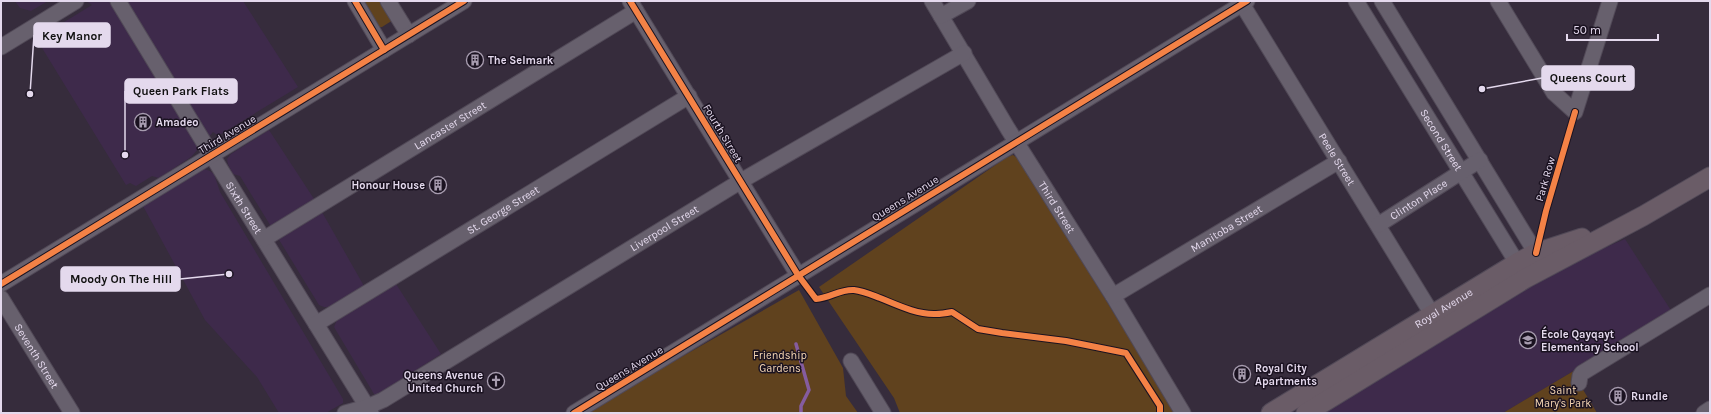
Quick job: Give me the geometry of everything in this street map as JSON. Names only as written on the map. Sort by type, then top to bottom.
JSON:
[{"type":"main road","name":"Royal Avenue","points":[[1306,413],[1522,271],[1541,260],[1627,224],[1710,177]]},
{"type":"main road","name":"Royal Avenue","points":[[1271,413],[1432,314],[1522,271]]},
{"type":"street","points":[[1,47],[76,1]]},
{"type":"street","name":"Sixth Street","points":[[118,1],[369,410]]},
{"type":"street","points":[[356,1],[384,50]]},
{"type":"street","points":[[388,1],[409,35]]},
{"type":"street","name":"Third Avenue","points":[[1,284],[464,1]]},
{"type":"street","name":"Third Street","points":[[932,1],[1016,142],[1113,296],[1183,413]]},
{"type":"street","points":[[941,16],[968,1]]},
{"type":"street","name":"Second Street","points":[[1356,1],[1522,271]]},
{"type":"street","name":"Second Street","points":[[1382,1],[1541,260]]},
{"type":"street","points":[[1498,1],[1554,93],[1575,112],[1610,1]]},
{"type":"street","name":"Queens Avenue","points":[[574,413],[1244,2]]},
{"type":"street","name":"Peele Street","points":[[1244,2],[1432,314]]},
{"type":"street","name":"Fourth Street","points":[[633,6],[798,275]]},
{"type":"street","name":"Lancaster Street","points":[[264,238],[633,6]]},
{"type":"street","name":"Liverpool Street","points":[[345,413],[369,410],[741,181],[964,53]]},
{"type":"street","name":"St. George Street","points":[[316,324],[689,96]]},
{"type":"street","name":"Clinton Place","points":[[1378,225],[1480,160]]},
{"type":"street","name":"Manitoba Street","points":[[1113,296],[1340,161]]},
{"type":"street","points":[[1579,383],[1582,373],[1710,295]]},
{"type":"street","name":"Seventh Street","points":[[1,298],[72,413]]},
{"type":"street","points":[[851,361],[883,413]]},
{"type":"street","points":[[1704,413],[1710,409]]},
{"type":"shaded area","points":[[15,1],[48,1],[31,11],[20,8]]},
{"type":"shaded area","points":[[86,1],[243,1],[298,87],[221,134],[216,134],[213,132],[191,157],[159,178],[152,176],[136,186],[130,183],[126,185],[39,43],[42,41],[43,35],[92,5]]},
{"type":"shaded area","points":[[269,130],[318,205],[364,286],[329,307],[319,305],[240,176],[233,174],[228,164],[227,159],[231,154]]},
{"type":"shaded area","points":[[204,169],[214,174],[220,192],[343,399],[343,403],[326,413],[279,413],[257,377],[205,320],[143,206],[190,178],[193,173]]},
{"type":"shaded area","name":"École Qayqayt Elementary School","points":[[1625,239],[1672,312],[1503,413],[1314,413],[1553,270]]},
{"type":"shaded area","points":[[396,284],[441,354],[377,395],[374,394],[334,327],[337,320]]},
{"type":"green space","points":[[360,1],[384,1],[393,20],[382,27],[379,27]]},
{"type":"green space","points":[[1013,155],[1020,160],[1175,413],[900,413],[894,398],[819,287],[1007,157]]},
{"type":"green space","name":"Friendship Gardens","points":[[799,290],[843,368],[846,396],[858,413],[583,413]]},
{"type":"green space","name":"Saint Mary's Park","points":[[1577,369],[1572,377],[1572,382],[1579,383],[1597,413],[1503,413]]},
{"type":"waterway","points":[[796,344],[809,390],[801,406],[801,413]]},
{"type":"cycle path","points":[[355,1],[384,50]]},
{"type":"cycle path","points":[[1,284],[464,1]]},
{"type":"cycle path","points":[[630,1],[798,275],[816,299],[844,291],[854,290],[871,294],[922,313],[938,314],[952,312],[978,329],[1066,341],[1126,353],[1160,406],[1160,413]]},
{"type":"cycle path","points":[[574,413],[1247,1]]},
{"type":"cycle path","name":"Park Row","points":[[1536,253],[1546,211],[1575,112]]},
{"type":"place","name":"The Selmark","points":[[475,60]]},
{"type":"place","name":"Queens Court","points":[[1482,89]]},
{"type":"place","name":"Key Manor","points":[[30,94]]},
{"type":"place","name":"Amadeo","points":[[143,122]]},
{"type":"place","name":"Queen Park Flats","points":[[125,155]]},
{"type":"place","name":"Honour House","points":[[438,185]]},
{"type":"place","name":"Moody On The Hill","points":[[229,274]]},
{"type":"place","name":"École Qayqayt Elementary School","points":[[1528,340]]},
{"type":"place","name":"Royal City Apartments","points":[[1242,374]]},
{"type":"place","name":"Queens Avenue United Church","points":[[496,381]]},
{"type":"place","name":"Rundle","points":[[1618,396]]}]
